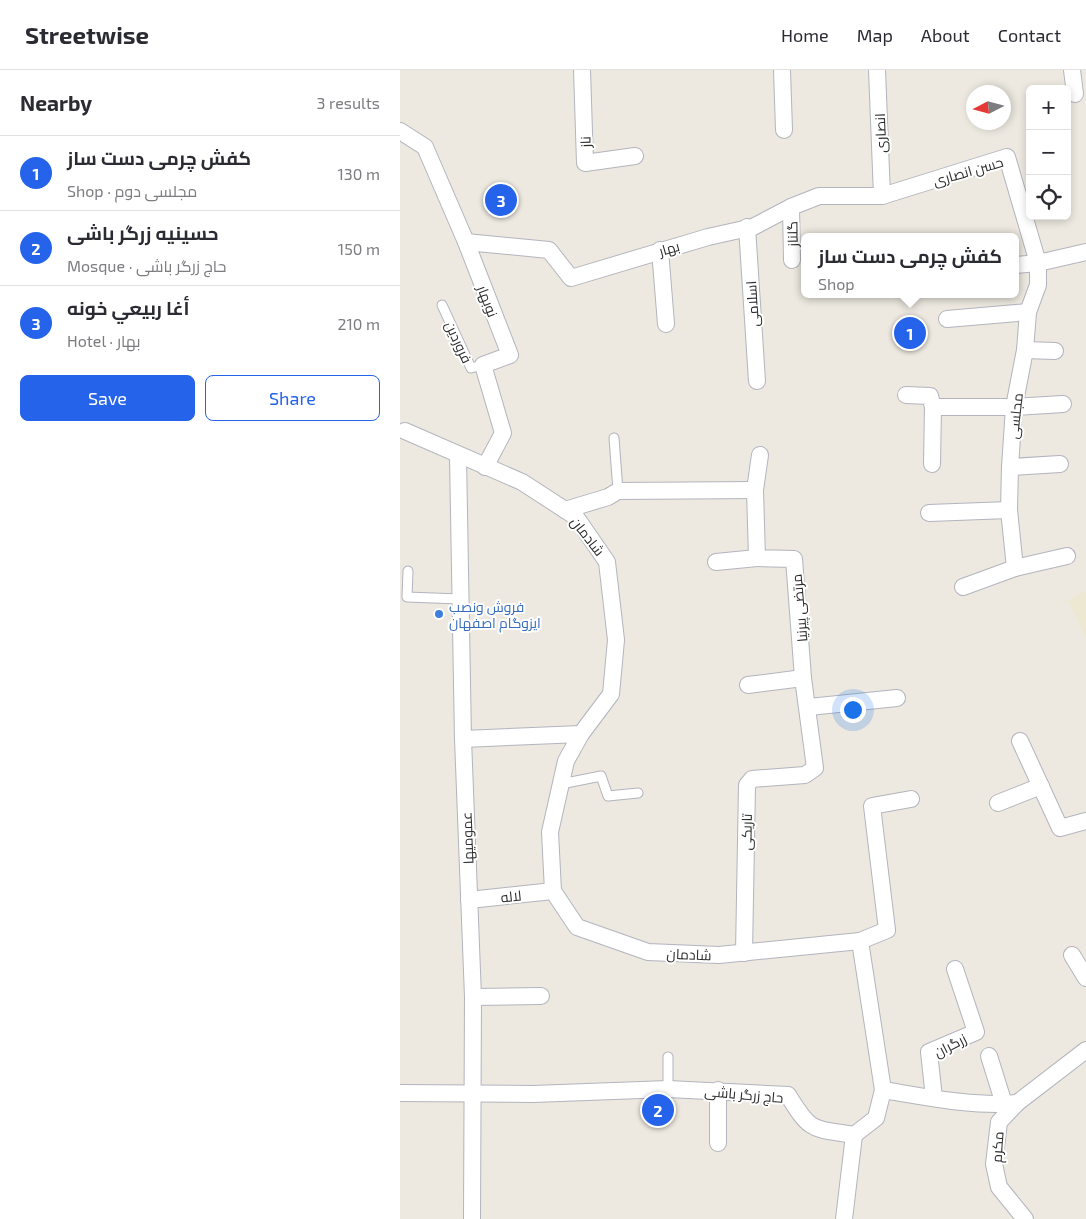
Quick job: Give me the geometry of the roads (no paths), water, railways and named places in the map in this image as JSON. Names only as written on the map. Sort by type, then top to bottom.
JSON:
[{"type":"street","name":"ناز","points":[[582,70],[585,164],[635,156]]},
{"type":"street","points":[[782,70],[784,130]]},
{"type":"street","name":"انصاری","points":[[878,70],[882,196]]},
{"type":"street","points":[[1072,70],[1075,94]]},
{"type":"street","name":"نوبهار","points":[[400,131],[424,147],[466,242],[510,356],[483,365]]},
{"type":"street","name":"حسن انصاری","points":[[882,196],[1007,157],[1038,263]]},
{"type":"street","name":"بهار","points":[[466,242],[549,250],[571,278],[660,250],[753,227],[792,207],[819,196],[882,196]]},
{"type":"street","name":"گلناز","points":[[792,207],[792,260]]},
{"type":"street","name":"اسلامی","points":[[747,228],[757,381]]},
{"type":"street","points":[[660,250],[666,324]]},
{"type":"street","points":[[1019,265],[1038,263],[1086,252]]},
{"type":"street","name":"مجلسی","points":[[1015,568],[1009,510],[1014,407],[1025,350],[1028,312],[1038,285],[1038,263]]},
{"type":"street","points":[[947,319],[1028,312]]},
{"type":"street","points":[[1025,350],[1055,351]]},
{"type":"street","points":[[483,365],[503,433],[485,467]]},
{"type":"street","points":[[906,395],[930,396],[933,407],[932,464]]},
{"type":"street","points":[[933,407],[1014,407],[1063,404]]},
{"type":"street","name":"شادمان","points":[[402,431],[522,482],[576,517],[607,562],[616,640],[611,694],[581,734],[566,761],[550,832],[553,891],[577,927],[648,952],[719,955],[860,941],[887,930],[872,806],[911,799]]},
{"type":"street","points":[[716,562],[757,558],[754,490],[760,455]]},
{"type":"street","name":"عمومیها","points":[[458,456],[463,739],[473,998],[472,1219]]},
{"type":"street","points":[[1010,467],[1060,464]]},
{"type":"street","points":[[565,510],[608,497],[618,492],[754,490]]},
{"type":"street","points":[[929,513],[1009,510]]},
{"type":"street","points":[[964,587],[1015,568],[1067,556]]},
{"type":"street","name":"مرتضی پیرنیا","points":[[757,558],[794,559],[803,678],[809,707],[815,768]]},
{"type":"street","points":[[748,685],[803,678]]},
{"type":"street","points":[[809,707],[897,698]]},
{"type":"street","points":[[463,739],[581,734]]},
{"type":"street","points":[[1020,741],[1060,828],[1086,819]]},
{"type":"street","name":"تاریکی","points":[[744,953],[747,786],[752,779],[805,775],[815,768]]},
{"type":"street","points":[[998,803],[1040,786]]},
{"type":"street","name":"لاله","points":[[469,900],[553,891]]},
{"type":"street","points":[[844,1219],[854,1136],[876,1118],[883,1090],[860,941]]},
{"type":"street","points":[[1072,955],[1086,978]]},
{"type":"street","name":"زرگران","points":[[934,1098],[929,1052],[976,1032],[955,969]]},
{"type":"street","points":[[473,998],[541,996]]},
{"type":"street","points":[[989,1056],[1011,1103]]},
{"type":"street","points":[[883,1090],[934,1098],[1011,1103],[1084,1057]]},
{"type":"street","name":"حاج زرگر باشی","points":[[400,1093],[474,1094],[668,1089],[788,1095],[804,1121],[816,1129],[854,1136]]},
{"type":"street","points":[[718,1090],[718,1143]]},
{"type":"street","name":"مکرم","points":[[1011,1103],[999,1122],[994,1164],[999,1187],[1025,1219]]},
{"type":"lane","name":"فروردین","points":[[442,305],[471,368],[483,365]]},
{"type":"lane","points":[[614,438],[618,492]]},
{"type":"lane","points":[[408,571],[407,597],[460,599]]},
{"type":"lane","points":[[561,784],[601,776],[608,796],[638,793]]},
{"type":"lane","points":[[668,1057],[668,1089]]},
{"type":"place","name":"أغا ربيعي خونه","points":[[501,200]]},
{"type":"place","name":"کفش چرمی دست ساز","points":[[910,333]]},
{"type":"place","name":"فروش ونصب ایزوگام اصفهان","points":[[439,614]]},
{"type":"place","name":"حسینیه زرگر باشی","points":[[658,1110]]}]
